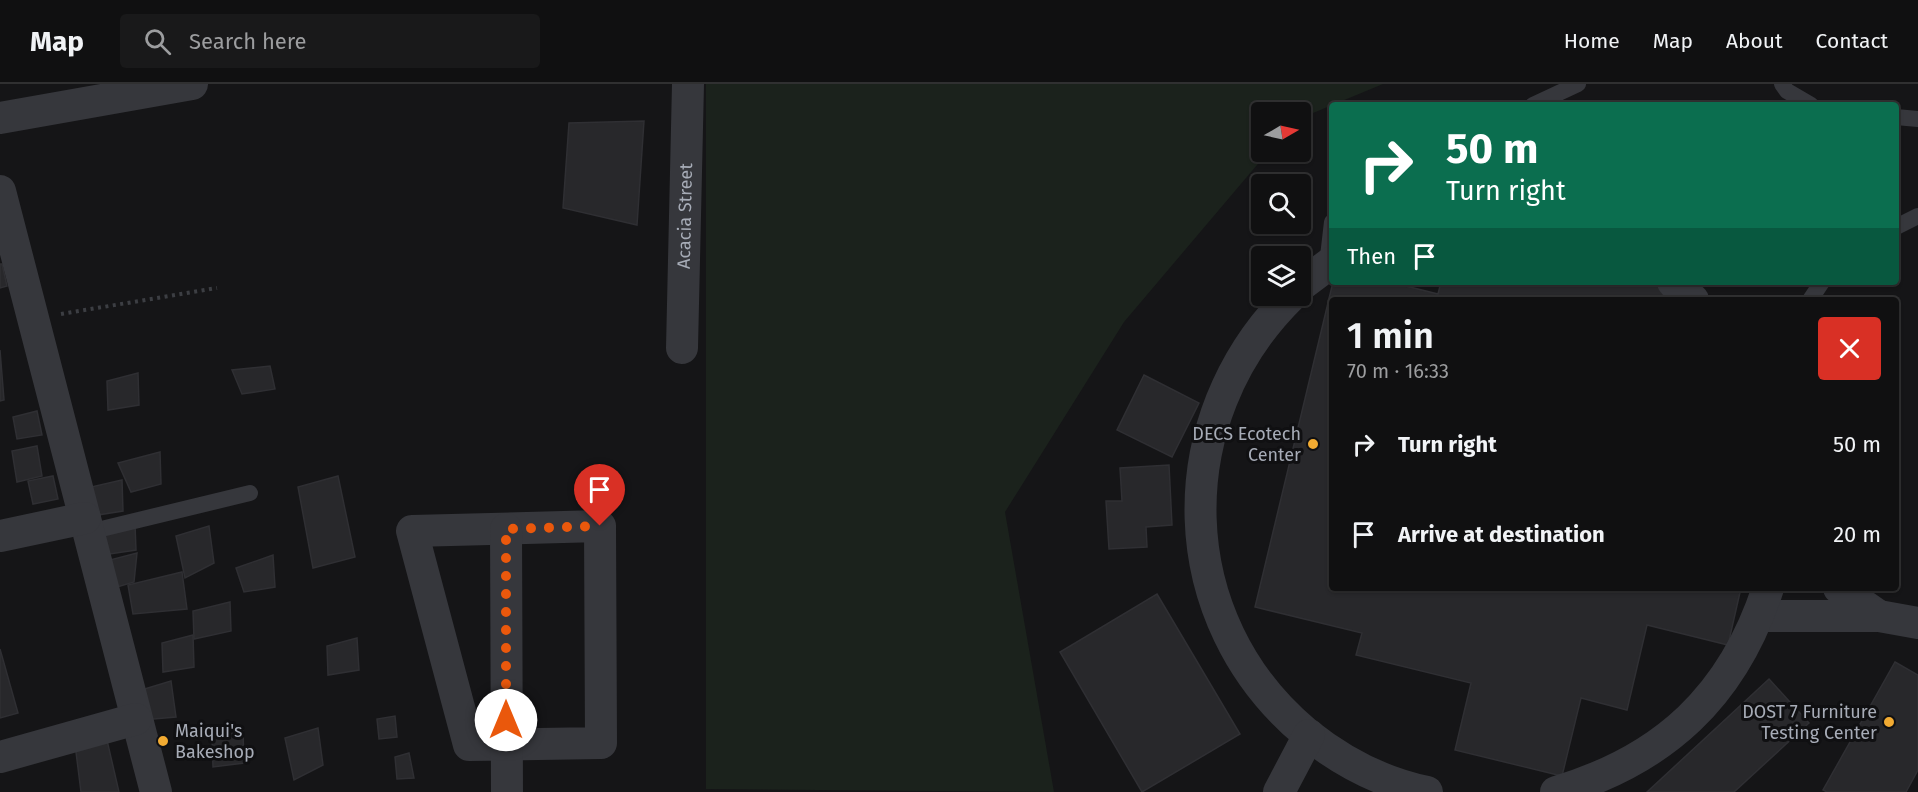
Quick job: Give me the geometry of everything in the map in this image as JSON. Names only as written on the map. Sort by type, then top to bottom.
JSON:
[{"type":"street","points":[[0,118],[192,84]]},
{"type":"street","name":"Acacia Street","points":[[682,348],[688,84]]},
{"type":"street","points":[[0,191],[156,792]]},
{"type":"street","points":[[1311,278],[1329,265]]},
{"type":"street","points":[[1676,285],[1690,297]]},
{"type":"street","points":[[1282,306],[1252,339],[1234,369],[1209,434],[1200,503],[1202,539],[1217,607],[1249,670],[1270,698],[1309,735],[1351,764],[1383,779],[1427,792]]},
{"type":"street","points":[[0,536],[87,525]]},
{"type":"street","points":[[600,526],[601,742],[469,745],[412,531],[506,529],[600,526]]},
{"type":"street","points":[[506,529],[507,792]]},
{"type":"street","points":[[1843,591],[1879,616]]},
{"type":"street","points":[[1556,792],[1621,768],[1678,730],[1725,678],[1764,602],[1918,623]]},
{"type":"street","points":[[0,757],[136,719]]},
{"type":"street","points":[[1279,792],[1309,735]]},
{"type":"lane","points":[[1539,102],[1578,84]]},
{"type":"lane","points":[[1782,84],[1786,91],[1806,102]]},
{"type":"lane","points":[[1899,117],[1918,119]]},
{"type":"lane","points":[[1899,226],[1918,216]]},
{"type":"lane","points":[[87,525],[250,493]]},
{"type":"path","points":[[33,318],[217,288]]},
{"type":"shaded area","points":[[706,84],[1383,84],[1340,102],[1329,102],[1329,106],[1311,114],[1311,102],[1251,102],[1251,162],[1260,162],[1124,322],[1005,512],[1054,792],[706,789]]},
{"type":"building","points":[[644,121],[637,225],[563,208],[569,123]]},
{"type":"building","points":[[0,264],[2,264],[7,286],[0,288]]},
{"type":"building","name":"DECS Ecotech Center","points":[[1332,285],[1402,285],[1438,294],[1440,285],[1657,285],[1665,287],[1663,297],[1329,297]]},
{"type":"building","name":"DECS Ecotech Center","points":[[1329,299],[1329,591],[1740,591],[1728,645],[1647,625],[1627,710],[1581,698],[1562,776],[1455,750],[1471,683],[1356,655],[1362,633],[1255,607]]},
{"type":"building","points":[[0,350],[4,400],[0,401]]},
{"type":"building","points":[[270,366],[275,389],[242,394],[232,370]]},
{"type":"building","points":[[138,373],[139,405],[108,410],[107,381]]},
{"type":"building","points":[[1144,375],[1199,403],[1172,457],[1117,430]]},
{"type":"building","points":[[37,411],[42,435],[17,439],[13,417]]},
{"type":"building","points":[[37,446],[42,476],[17,482],[12,451]]},
{"type":"building","points":[[160,452],[161,484],[131,492],[118,463]]},
{"type":"building","points":[[1169,465],[1172,525],[1146,527],[1147,547],[1109,549],[1106,501],[1122,501],[1120,468]]},
{"type":"building","points":[[53,476],[58,499],[33,504],[28,481]]},
{"type":"building","points":[[338,476],[355,557],[313,568],[298,487]]},
{"type":"building","points":[[122,480],[123,511],[91,516],[91,487]]},
{"type":"building","points":[[135,524],[136,550],[103,555],[98,533]]},
{"type":"building","points":[[209,526],[214,563],[185,578],[176,536]]},
{"type":"building","points":[[137,553],[134,582],[107,590],[106,561]]},
{"type":"building","points":[[273,555],[275,587],[244,592],[236,568]]},
{"type":"building","points":[[182,572],[187,609],[133,614],[128,585]]},
{"type":"building","points":[[1157,594],[1240,734],[1142,792],[1060,652]]},
{"type":"building","points":[[230,602],[231,631],[194,639],[193,611]]},
{"type":"building","points":[[193,635],[194,667],[163,672],[162,643]]},
{"type":"building","points":[[357,638],[359,670],[328,675],[327,646]]},
{"type":"building","points":[[0,649],[18,713],[0,718]]},
{"type":"building","name":"DOST 7 Furniture Testing Center","points":[[1895,662],[1918,675],[1918,770],[1906,792],[1827,792],[1823,790]]},
{"type":"building","points":[[1769,679],[1809,723],[1734,792],[1647,792]]},
{"type":"building","points":[[171,681],[176,717],[142,720],[141,690]]},
{"type":"building","points":[[395,716],[397,737],[379,739],[377,719]]},
{"type":"building","points":[[318,728],[323,765],[294,780],[285,738]]},
{"type":"building","points":[[243,731],[244,763],[213,767],[212,738]]},
{"type":"building","points":[[106,736],[119,792],[81,792],[75,744]]},
{"type":"building","points":[[409,753],[414,778],[397,779],[395,757]]},
{"type":"place","name":"DECS Ecotech Center","points":[[1313,444]]},
{"type":"place","name":"DOST 7 Furniture Testing Center","points":[[1889,722]]},
{"type":"place","name":"Maiqui's Bakeshop","points":[[163,741]]},
{"type":"route","points":[[506,720],[506,529],[600,526]]}]
